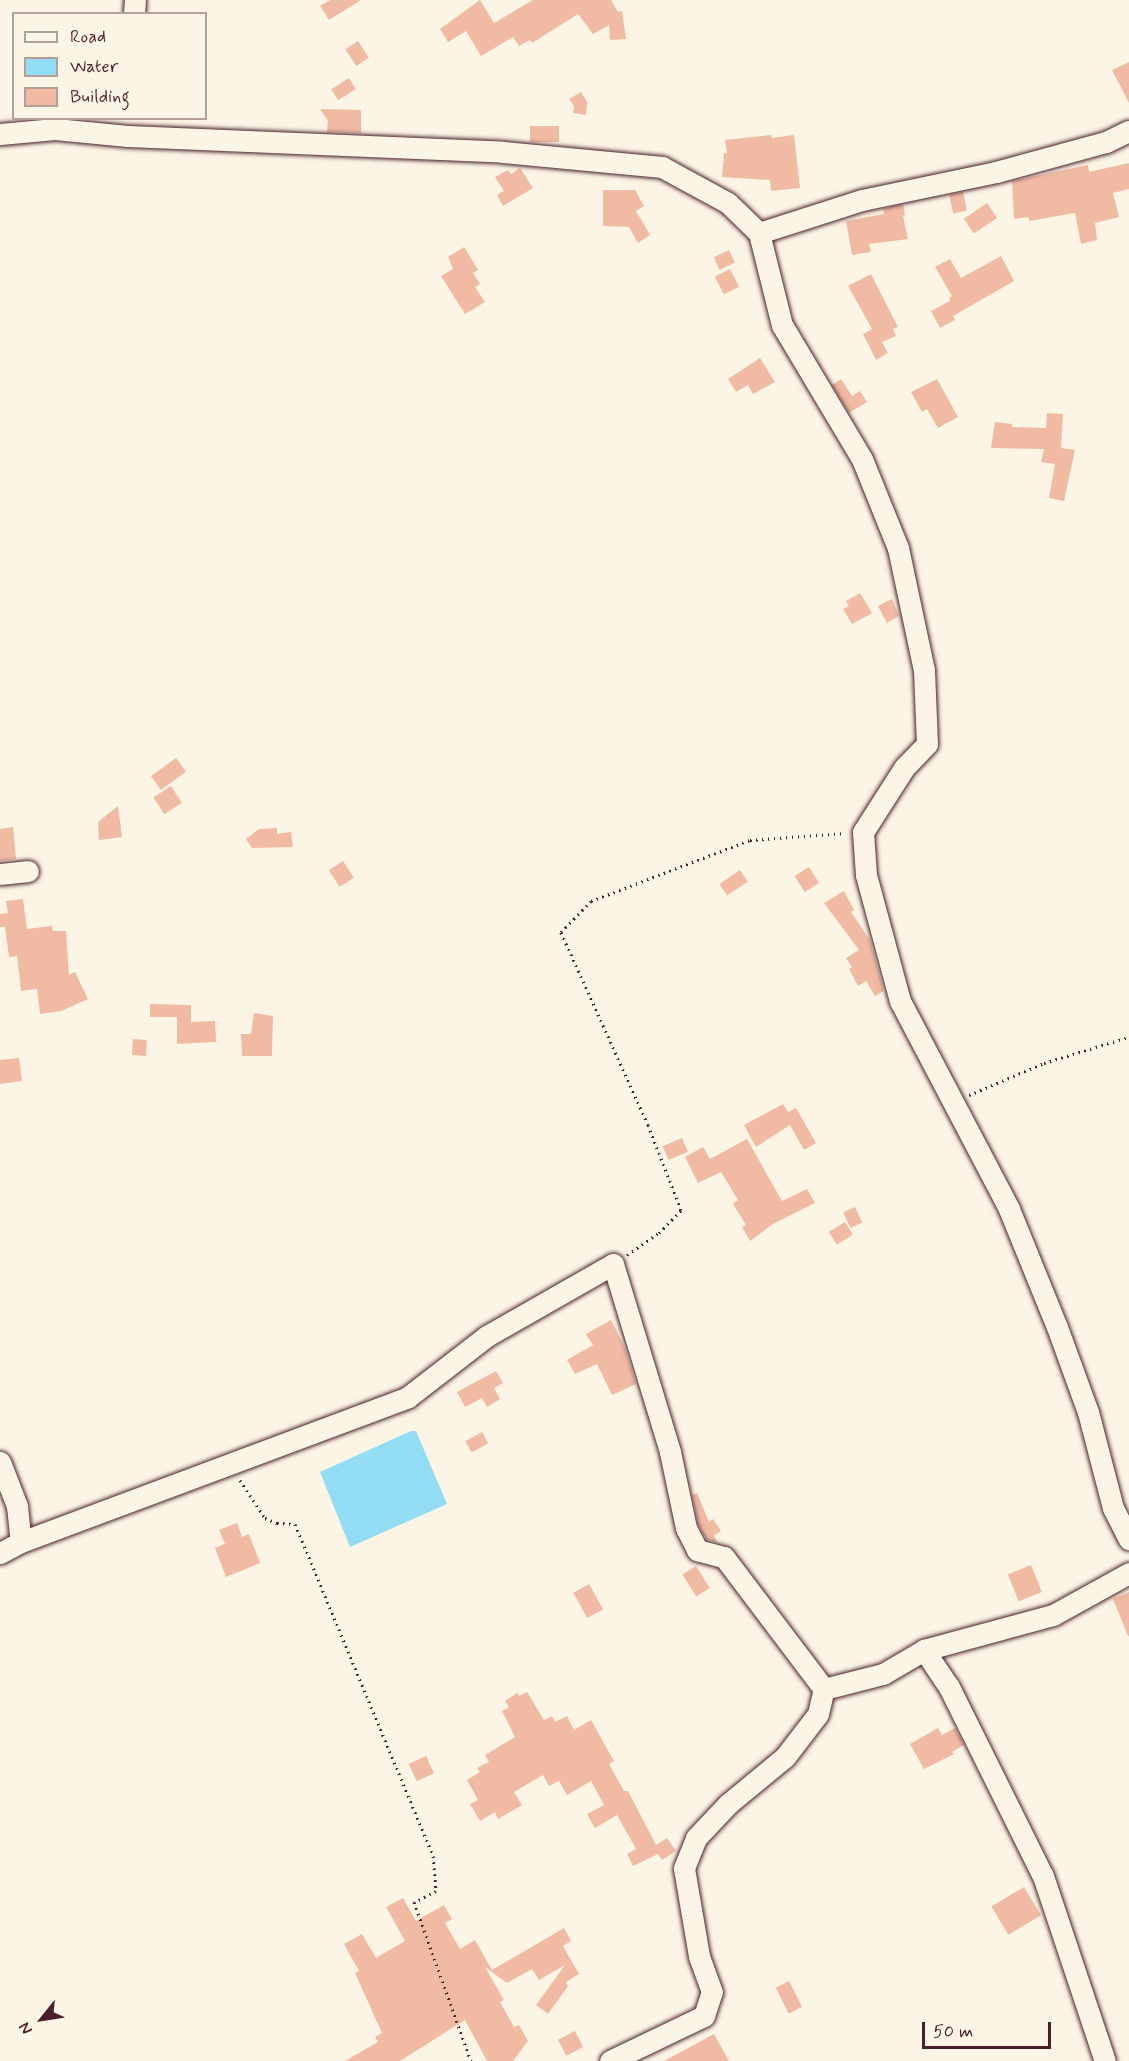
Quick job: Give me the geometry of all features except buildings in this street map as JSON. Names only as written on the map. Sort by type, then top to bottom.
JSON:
[{"type":"street","points":[[0,134],[94,125],[128,136],[503,152],[662,167],[728,203],[759,233],[782,324],[862,459],[898,548],[924,669],[927,744],[904,768],[863,832],[866,875],[900,1001],[1009,1209],[1057,1327],[1088,1412],[1113,1508],[1129,1539]]},
{"type":"street","points":[[759,233],[862,200],[996,172],[1106,142],[1129,131]]},
{"type":"street","points":[[0,874],[28,871]]},
{"type":"street","points":[[0,1553],[21,1542],[408,1397],[487,1336],[613,1264],[670,1452],[686,1528],[697,1550],[724,1557],[824,1689]]},
{"type":"street","points":[[0,1462],[17,1506],[21,1542]]},
{"type":"street","points":[[824,1689],[883,1674],[924,1650],[1053,1615],[1129,1573]]},
{"type":"street","points":[[924,1650],[949,1687],[1043,1876],[1105,2061]]},
{"type":"street","points":[[610,2061],[704,2016],[712,1992],[699,1956],[684,1868],[696,1838],[728,1804],[785,1757],[818,1714],[824,1689]]},
{"type":"path","points":[[613,1264],[659,1233],[681,1210],[648,1125],[561,932],[591,901],[750,840],[863,832]]},
{"type":"path","points":[[954,1101],[1044,1063],[1129,1037]]},
{"type":"path","points":[[233,1462],[237,1475],[265,1518],[277,1523],[295,1524],[433,1856],[436,1891],[414,1902],[471,2061]]},
{"type":"water","points":[[411,1431],[416,1431],[447,1504],[350,1547],[320,1472]]}]
